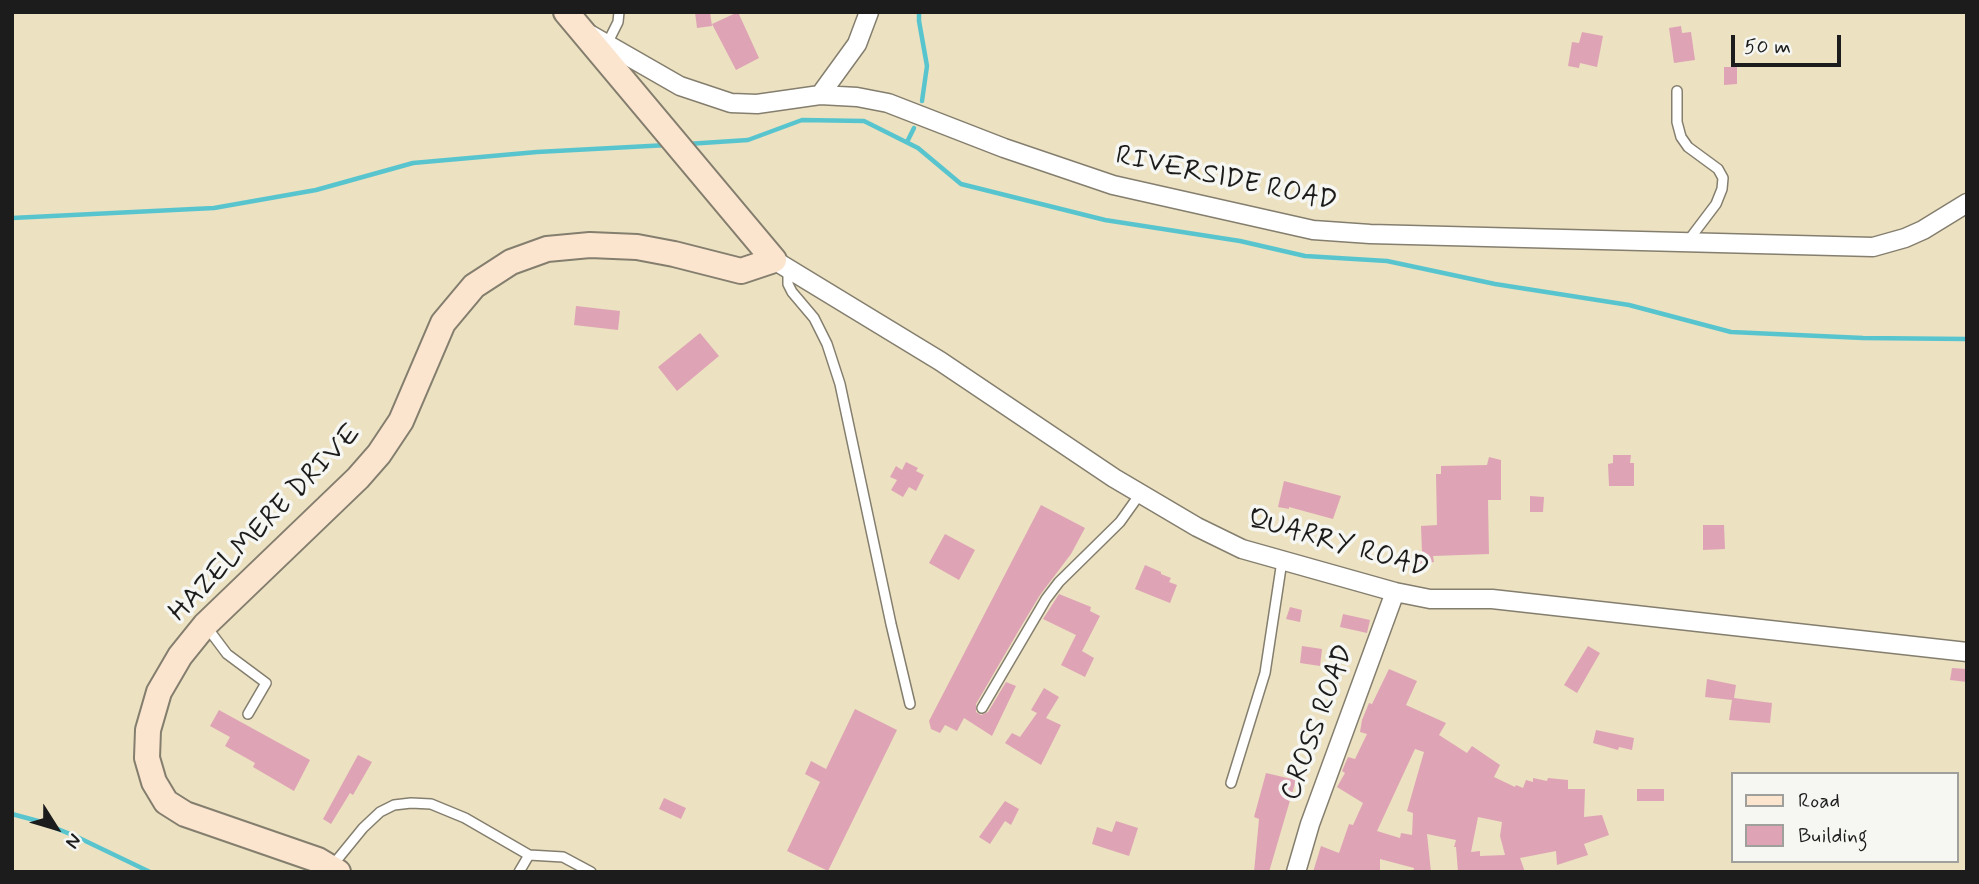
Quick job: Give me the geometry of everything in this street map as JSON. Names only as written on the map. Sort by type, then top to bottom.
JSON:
[{"type":"street","points":[[820,95],[858,44],[869,12]]},
{"type":"street","name":"RIVERSIDE ROAD","points":[[573,21],[680,86],[732,103],[757,104],[820,95],[857,97],[888,103],[1004,148],[1113,185],[1313,230],[1370,234],[1873,247],[1905,239],[1967,203]]},
{"type":"street","points":[[573,21],[781,264]]},
{"type":"street","name":"HAZELMERE DRIVE","points":[[335,870],[318,860],[185,814],[166,802],[153,782],[146,758],[148,730],[159,692],[180,656],[205,625],[358,478],[379,454],[401,421],[443,323],[474,286],[511,262],[547,249],[590,244],[637,247],[741,271],[781,264]]},
{"type":"street","name":"QUARRY ROAD","points":[[781,264],[940,361],[1140,494],[1242,549],[1395,593],[1430,600],[1492,599],[1967,652]]},
{"type":"street","name":"CROSS ROAD","points":[[1296,872],[1310,824],[1395,593]]},
{"type":"lane","points":[[607,44],[618,22],[619,12]]},
{"type":"lane","points":[[1677,91],[1677,122],[1681,137],[1688,147],[1718,169],[1723,178],[1716,204],[1688,241]]},
{"type":"lane","points":[[781,264],[792,292],[814,318],[823,335],[840,384],[910,704]]},
{"type":"lane","points":[[982,708],[1046,599],[1059,582],[1119,522],[1140,494]]},
{"type":"lane","points":[[1231,783],[1265,673],[1282,561]]},
{"type":"lane","points":[[205,625],[228,654],[266,684],[248,714]]},
{"type":"lane","points":[[335,870],[363,828],[380,812],[394,805],[411,803],[431,804],[465,818],[529,855],[563,857],[592,872]]},
{"type":"lane","points":[[519,872],[529,855]]},
{"type":"building","points":[[695,12],[710,12],[712,26],[697,28]]},
{"type":"building","points":[[738,12],[759,58],[736,70],[712,24]]},
{"type":"building","points":[[1681,26],[1682,33],[1691,32],[1695,60],[1674,63],[1669,28]]},
{"type":"building","points":[[1582,32],[1603,36],[1597,67],[1580,63],[1579,68],[1568,66],[1572,42],[1579,43]]},
{"type":"building","points":[[1724,67],[1737,67],[1737,84],[1724,85]]},
{"type":"building","points":[[576,306],[620,311],[618,330],[574,325]]},
{"type":"building","points":[[700,333],[719,356],[677,391],[658,367]]},
{"type":"building","points":[[1613,455],[1631,455],[1630,463],[1634,463],[1634,486],[1609,486],[1608,464],[1613,463]]},
{"type":"building","points":[[1489,457],[1501,460],[1501,500],[1488,500],[1489,554],[1433,556],[1434,562],[1417,564],[1417,552],[1422,552],[1421,526],[1437,525],[1436,474],[1441,474],[1441,466],[1487,465]]},
{"type":"building","points":[[906,462],[918,468],[916,471],[924,475],[916,491],[909,487],[903,497],[891,490],[897,480],[890,477],[896,466],[902,470]]},
{"type":"building","points":[[1284,481],[1341,496],[1333,519],[1289,507],[1278,507]]},
{"type":"building","points":[[1530,496],[1544,497],[1543,512],[1530,512]]},
{"type":"building","points":[[1041,505],[1085,528],[1071,554],[1040,595],[976,704],[976,712],[981,715],[988,712],[1006,682],[1016,686],[992,736],[964,718],[957,731],[945,725],[940,733],[931,729],[929,721]]},
{"type":"building","points":[[1703,525],[1724,525],[1725,549],[1703,550]]},
{"type":"building","points":[[945,534],[975,550],[959,580],[929,563]]},
{"type":"building","points":[[1145,565],[1171,578],[1169,582],[1177,585],[1170,603],[1135,589]]},
{"type":"building","points":[[1059,594],[1091,607],[1090,611],[1100,616],[1082,651],[1094,658],[1085,677],[1061,665],[1076,635],[1043,619]]},
{"type":"building","points":[[1290,607],[1302,610],[1300,622],[1286,619]]},
{"type":"building","points":[[1343,614],[1370,620],[1367,633],[1340,627]]},
{"type":"building","points":[[1302,646],[1322,649],[1320,666],[1300,663]]},
{"type":"building","points":[[1588,646],[1600,653],[1577,693],[1564,685]]},
{"type":"building","points":[[1952,668],[1967,669],[1967,682],[1950,680]]},
{"type":"building","points":[[1389,669],[1417,681],[1406,705],[1446,723],[1439,735],[1467,753],[1472,746],[1500,765],[1494,777],[1515,787],[1516,785],[1523,788],[1526,780],[1533,782],[1533,778],[1547,781],[1548,778],[1568,780],[1568,789],[1585,789],[1584,817],[1602,815],[1609,835],[1584,844],[1588,855],[1557,865],[1556,851],[1520,858],[1525,872],[1458,872],[1454,847],[1456,840],[1427,834],[1431,872],[1413,872],[1414,868],[1380,859],[1380,872],[1313,872],[1321,846],[1339,853],[1349,824],[1353,825],[1363,803],[1337,787],[1345,773],[1342,771],[1348,757],[1355,759],[1367,734],[1360,732],[1362,720],[1369,703],[1372,704]],"holes":[[[1415,749],[1424,752],[1407,811],[1413,813],[1412,835],[1401,833],[1400,838],[1377,831]],[[1478,817],[1502,822],[1500,836],[1505,855],[1480,856],[1480,851],[1471,852]]]},
{"type":"building","points":[[1707,679],[1736,685],[1734,698],[1772,703],[1770,723],[1729,720],[1732,700],[1705,697]]},
{"type":"building","points":[[1044,688],[1059,697],[1046,718],[1061,725],[1041,765],[1005,743],[1012,733],[1020,737],[1037,713],[1031,710]]},
{"type":"building","points":[[855,709],[897,730],[828,871],[787,851],[820,782],[805,774],[811,761],[826,769]]},
{"type":"building","points":[[219,710],[310,760],[294,791],[253,767],[255,763],[225,746],[230,737],[210,726]]},
{"type":"building","points":[[1596,730],[1634,738],[1632,750],[1619,747],[1618,750],[1593,743]]},
{"type":"building","points":[[358,755],[372,762],[353,795],[350,793],[331,824],[323,819]]},
{"type":"building","points":[[1266,773],[1296,780],[1269,872],[1254,872],[1259,819],[1254,817]]},
{"type":"building","points":[[1637,789],[1664,789],[1664,801],[1637,801]]},
{"type":"building","points":[[664,798],[686,808],[681,819],[659,809]]},
{"type":"building","points":[[1005,801],[1019,809],[1011,825],[1005,821],[990,844],[979,837]]},
{"type":"building","points":[[1116,821],[1138,828],[1129,856],[1092,844],[1097,827],[1112,832]]},
{"type":"waterway","points":[[919,12],[927,66],[922,101]]},
{"type":"waterway","points":[[687,144],[748,140],[802,120],[864,121],[918,148],[961,184],[1105,220],[1240,241],[1305,256],[1387,261],[1495,284],[1629,305],[1731,332],[1967,339]]},
{"type":"waterway","points":[[907,142],[914,128]]},
{"type":"waterway","points":[[12,218],[214,208],[316,190],[413,163],[537,152],[668,145]]},
{"type":"waterway","points":[[12,814],[75,836],[150,872]]}]
